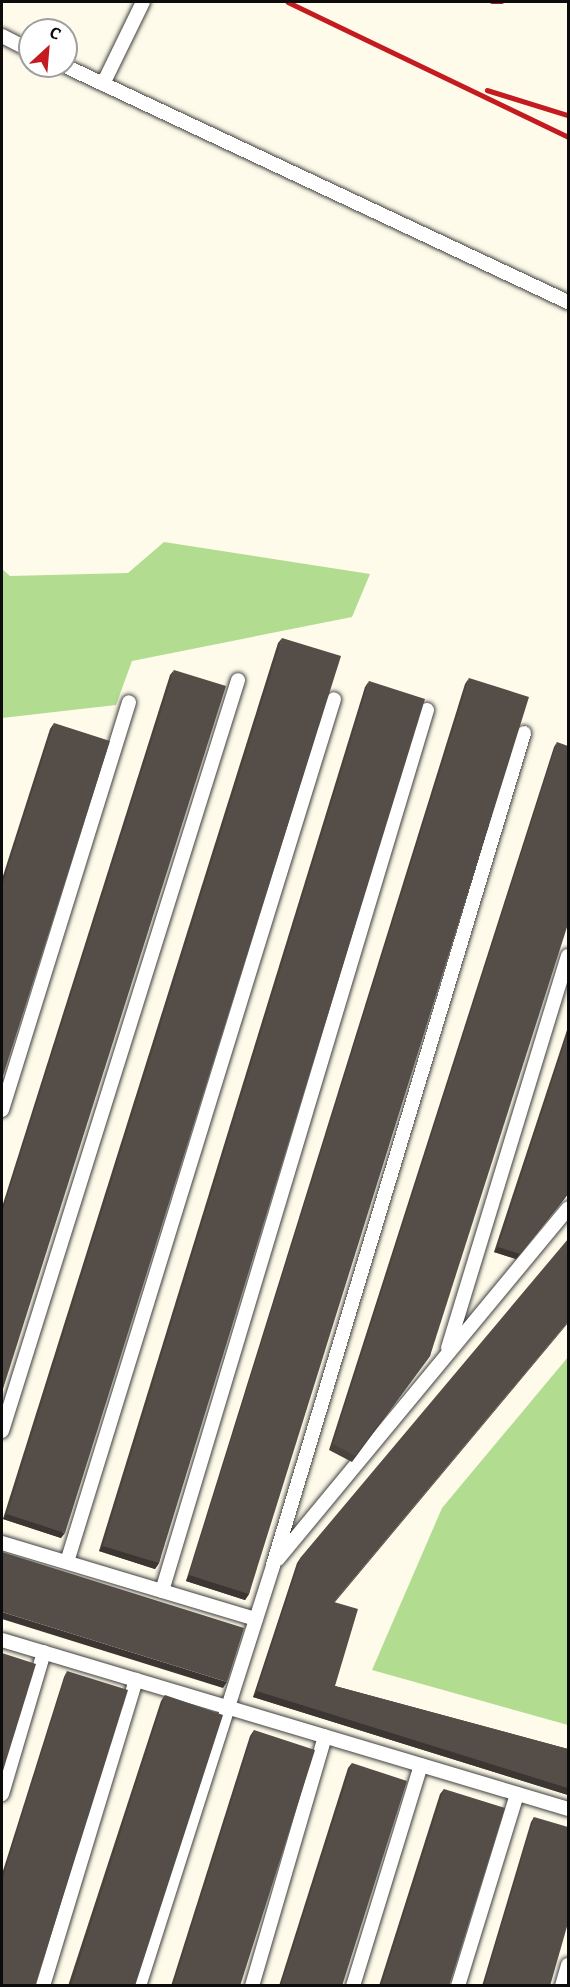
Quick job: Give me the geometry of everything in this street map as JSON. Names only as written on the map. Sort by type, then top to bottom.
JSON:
[{"type":"lane","points":[[103,84],[143,2]]},
{"type":"lane","points":[[2,36],[18,44]]},
{"type":"lane","points":[[78,72],[568,302]]},
{"type":"lane","points":[[2,1431],[238,680]]},
{"type":"lane","points":[[67,1562],[334,699]]},
{"type":"lane","points":[[2,1110],[129,702]]},
{"type":"lane","points":[[162,1591],[427,710]]},
{"type":"lane","points":[[139,1986],[273,1565],[524,733]]},
{"type":"lane","points":[[446,1356],[568,956]]},
{"type":"lane","points":[[273,1565],[568,1209]]},
{"type":"lane","points":[[2,1543],[256,1618]]},
{"type":"lane","points":[[2,1640],[568,1809]]},
{"type":"lane","points":[[2,1794],[44,1652]]},
{"type":"lane","points":[[43,1986],[136,1680]]},
{"type":"lane","points":[[252,1986],[326,1736]]},
{"type":"lane","points":[[353,1986],[421,1765]]},
{"type":"lane","points":[[458,1986],[517,1794]]},
{"type":"lane","points":[[562,1986],[568,1965]]},
{"type":"green space","points":[[164,542],[370,574],[352,617],[132,661],[116,705],[2,718],[2,569],[10,576],[128,573]]},
{"type":"green space","points":[[568,1357],[568,1725],[372,1670],[442,1508]]},
{"type":"building","points":[[282,638],[341,656],[65,1533],[7,1514]]},
{"type":"building","points":[[174,670],[226,686],[2,1392],[2,1213]]},
{"type":"building","points":[[469,678],[529,697],[249,1594],[189,1575]]},
{"type":"building","points":[[369,681],[425,699],[159,1563],[103,1546]]},
{"type":"building","points":[[54,723],[110,741],[2,1079],[2,886]]},
{"type":"building","points":[[557,742],[568,746],[568,924],[430,1356],[355,1456],[333,1444]]},
{"type":"building","points":[[568,1033],[568,1193],[520,1254],[498,1247]]},
{"type":"building","points":[[568,1239],[568,1322],[334,1602],[358,1609],[335,1686],[568,1749],[568,1788],[257,1691],[301,1557]]},
{"type":"building","points":[[2,1552],[244,1628],[227,1682],[2,1612]]},
{"type":"building","points":[[2,1653],[36,1664],[2,1774]]},
{"type":"building","points":[[67,1671],[128,1690],[35,1986],[2,1986],[2,1881]]},
{"type":"building","points":[[165,1695],[223,1715],[135,1986],[71,1986]]},
{"type":"building","points":[[254,1730],[315,1750],[240,1986],[173,1986]]},
{"type":"building","points":[[352,1763],[407,1781],[342,1986],[281,1986]]},
{"type":"building","points":[[444,1789],[505,1808],[449,1986],[381,1986]]},
{"type":"building","points":[[534,1817],[568,1827],[568,1923],[550,1986],[484,1986]]},
{"type":"railway","points":[[288,2],[568,137]]},
{"type":"railway","points":[[492,2],[502,2]]},
{"type":"railway","points":[[487,90],[568,115]]}]
